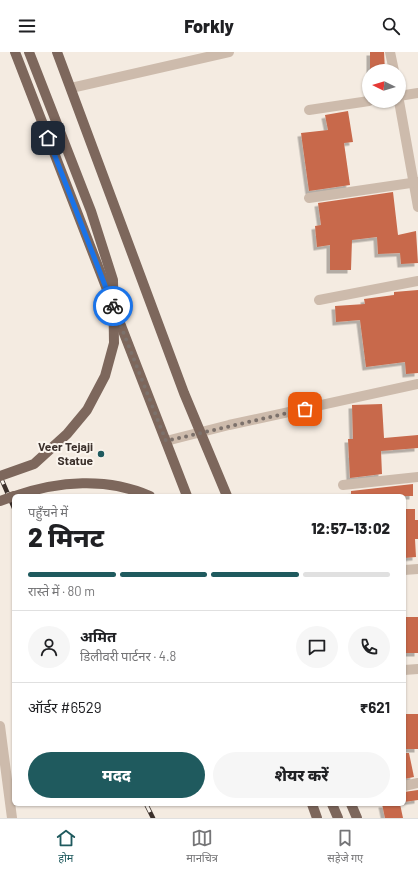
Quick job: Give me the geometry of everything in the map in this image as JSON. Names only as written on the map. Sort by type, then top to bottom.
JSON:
[{"type":"main road","points":[[15,52],[187,494]]},
{"type":"main road","points":[[0,476],[34,464],[67,434],[87,410],[105,376],[114,343],[113,280],[91,211],[29,52]]},
{"type":"main road","points":[[57,52],[184,393],[226,494]]},
{"type":"main road","points":[[20,494],[37,488],[74,482],[113,485],[143,494]]},
{"type":"main road","points":[[0,501],[12,497]]},
{"type":"main road","points":[[313,806],[317,818]]},
{"type":"main road","points":[[333,806],[338,818]]},
{"type":"main road","points":[[352,806],[357,818]]},
{"type":"street","points":[[71,88],[229,52]]},
{"type":"street","points":[[390,52],[393,64]]},
{"type":"street","points":[[406,95],[418,94]]},
{"type":"street","points":[[309,110],[362,102]]},
{"type":"street","points":[[400,108],[416,182],[418,207]]},
{"type":"street","points":[[309,198],[416,182]]},
{"type":"street","points":[[319,300],[418,281]]},
{"type":"street","points":[[166,441],[200,432],[418,384]]},
{"type":"street","points":[[343,485],[418,477]]},
{"type":"street","points":[[406,570],[418,569]]},
{"type":"street","points":[[406,670],[418,669]]},
{"type":"street","points":[[0,726],[12,818]]},
{"type":"street","points":[[406,786],[418,783]]},
{"type":"building","points":[[370,52],[384,52],[385,64],[370,64]]},
{"type":"building","points":[[348,111],[353,142],[344,143],[350,185],[309,191],[301,133],[328,130],[325,115]]},
{"type":"building","points":[[393,192],[398,235],[416,231],[418,263],[401,264],[400,253],[378,254],[377,237],[352,240],[351,270],[330,270],[330,245],[317,247],[315,226],[321,225],[318,203]]},
{"type":"building","points":[[418,290],[418,373],[406,374],[405,362],[366,367],[360,320],[336,322],[335,306],[365,304],[364,299],[394,295],[394,292]]},
{"type":"building","points":[[382,404],[384,438],[418,435],[418,448],[381,451],[382,474],[350,478],[348,439],[353,439],[352,405]]},
{"type":"building","points":[[413,484],[413,496],[406,496],[406,494],[351,494],[351,491]]},
{"type":"building","points":[[406,509],[415,509],[415,520],[418,520],[418,539],[415,539],[416,557],[406,558]]},
{"type":"building","points":[[406,617],[418,617],[418,653],[406,653]]},
{"type":"building","points":[[406,714],[418,714],[418,749],[406,749]]},
{"type":"building","points":[[406,753],[409,753],[414,777],[406,779]]},
{"type":"building","points":[[418,790],[418,800],[406,802],[406,792]]},
{"type":"building","points":[[382,806],[400,806],[403,818],[385,818]]},
{"type":"railway","points":[[0,476],[12,503]]},
{"type":"railway","points":[[147,806],[153,818]]},
{"type":"way so far","points":[[113,306],[166,441],[229,425],[305,409]]},
{"type":"place","name":"Veer Tejaji Statue","points":[[101,454]]},
{"type":"route","points":[[48,138],[113,306]]}]
